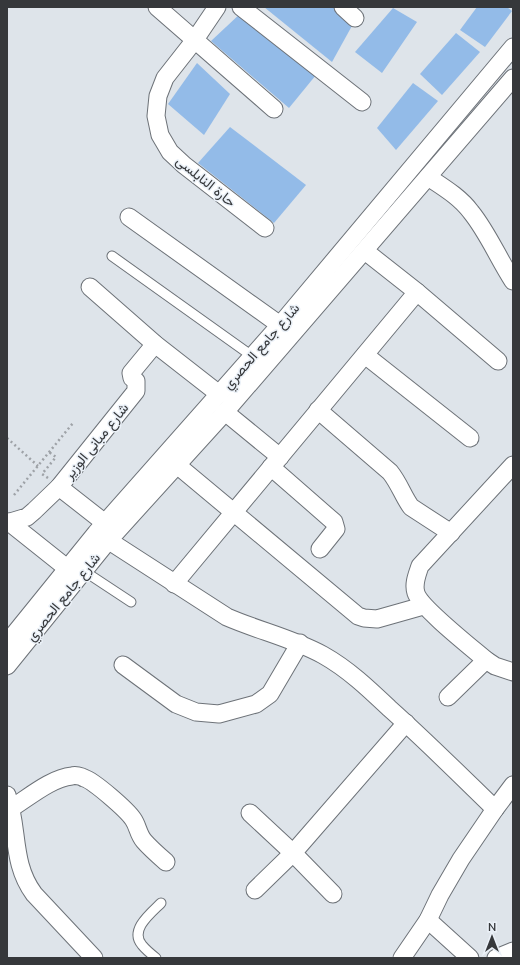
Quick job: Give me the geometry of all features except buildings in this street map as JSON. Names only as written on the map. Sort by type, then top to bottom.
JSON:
[{"type":"street","points":[[157,7],[274,110]]},
{"type":"street","name":"حارة النابلسى","points":[[217,7],[165,78],[158,96],[156,116],[160,135],[170,152],[184,165],[265,228]]},
{"type":"street","points":[[241,7],[362,102]]},
{"type":"street","name":"شارع جامع الحصري","points":[[7,643],[68,569],[103,532],[219,394],[280,325],[513,47]]},
{"type":"street","name":"شارع جامع الحصري","points":[[7,666],[84,571],[103,532],[177,465],[225,412],[513,78]]},
{"type":"street","points":[[428,177],[454,196],[470,211],[483,228],[513,281]]},
{"type":"street","points":[[129,217],[280,325]]},
{"type":"street","points":[[365,251],[417,292],[498,361]]},
{"type":"street","points":[[90,287],[155,344],[219,394]]},
{"type":"street","points":[[174,584],[417,292]]},
{"type":"street","name":"شارع مبانى الوزير","points":[[8,523],[31,514],[59,487],[136,391],[136,381],[132,378],[131,373],[155,344]]},
{"type":"street","points":[[365,355],[470,438]]},
{"type":"street","points":[[318,410],[390,472],[395,478],[411,507],[450,533]]},
{"type":"street","points":[[225,412],[334,522],[336,529],[320,549]]},
{"type":"street","points":[[177,465],[358,616],[377,619],[423,606]]},
{"type":"street","points":[[513,465],[420,566],[415,580],[416,594],[423,606],[486,660],[495,666],[513,672]]},
{"type":"street","points":[[59,487],[103,532],[174,584],[227,617],[247,626],[300,643],[343,668],[360,681],[406,723],[495,809]]},
{"type":"street","name":"شارع مبانى الوزير","points":[[8,523],[68,569]]},
{"type":"street","points":[[122,665],[176,704],[196,712],[218,714],[256,704],[270,694],[300,643]]},
{"type":"street","points":[[448,697],[486,660]]},
{"type":"street","points":[[255,890],[293,853],[406,723]]},
{"type":"street","points":[[94,958],[26,884],[17,853],[9,802],[62,778],[74,775],[84,778],[94,784],[130,815],[144,842],[166,862]]},
{"type":"street","points":[[402,958],[428,920],[449,878],[495,809],[513,786]]},
{"type":"street","points":[[250,813],[293,853],[333,894]]},
{"type":"street","points":[[428,920],[470,958]]},
{"type":"street","points":[[496,958],[513,951]]},
{"type":"lane","points":[[112,256],[252,356]]},
{"type":"lane","points":[[84,571],[131,602]]},
{"type":"lane","points":[[156,958],[142,946],[137,935],[141,924],[160,902]]},
{"type":"path","points":[[14,495],[73,423]]},
{"type":"path","points":[[7,438],[38,466]]}]
